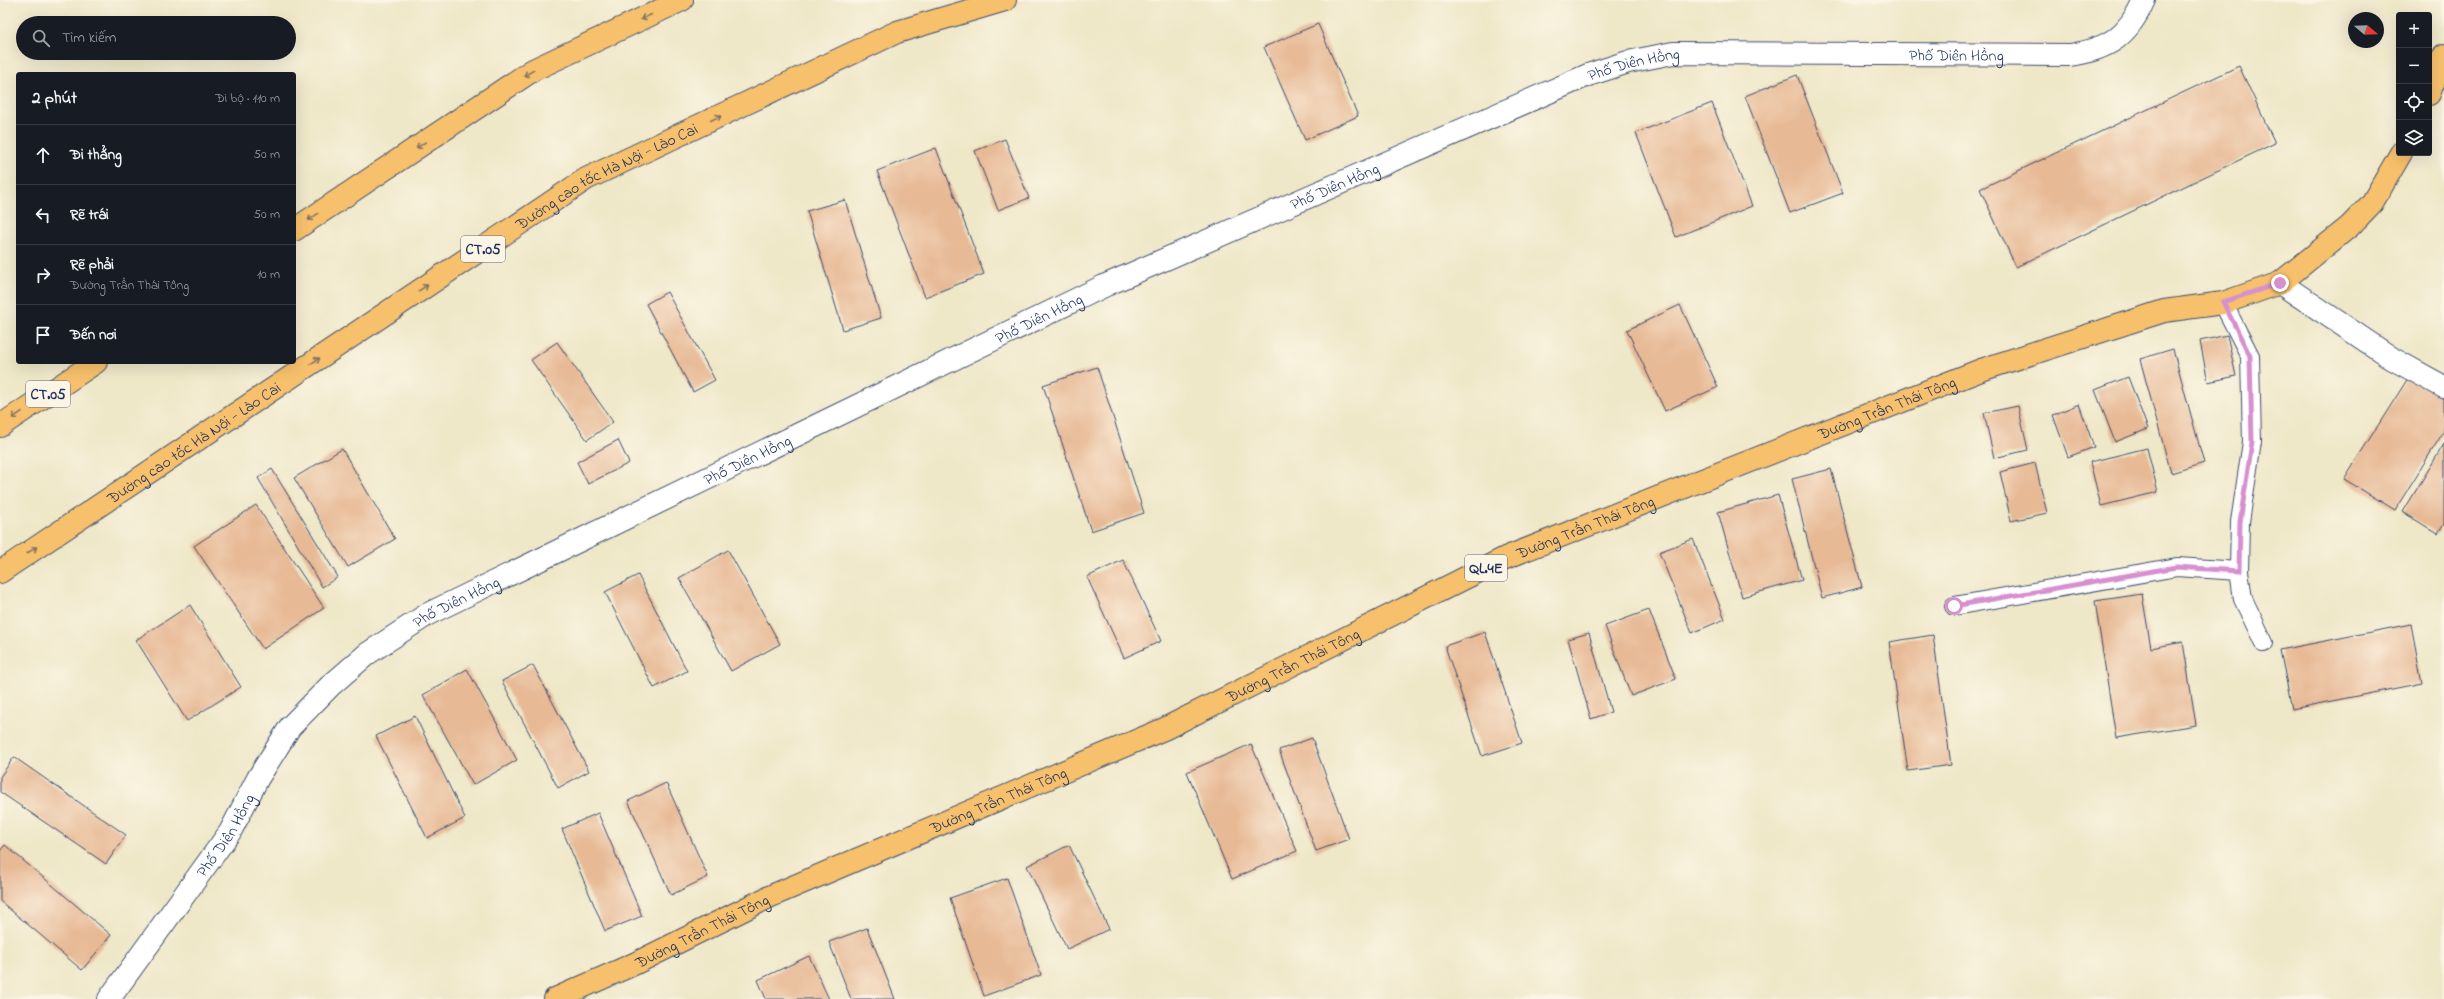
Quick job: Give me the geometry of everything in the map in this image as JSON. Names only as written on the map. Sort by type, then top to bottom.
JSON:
[{"type":"main road","points":[[296,229],[533,70],[682,0]]},
{"type":"main road","name":"Đường cao tốc Hà Nội - Lào Cai","points":[[0,572],[586,180],[897,32],[1005,0]]},
{"type":"main road","points":[[2432,86],[2444,55]]},
{"type":"main road","name":"Đường Trần Thái Tông","points":[[555,999],[634,964],[771,896],[1164,729],[1505,558],[1981,370],[2164,311],[2223,302],[2280,283],[2350,226],[2372,203],[2399,156]]},
{"type":"main road","name":"CT.05","points":[[0,426],[93,364]]},
{"type":"street","name":"Phố Diên Hồng","points":[[109,999],[230,832],[258,778],[290,727],[330,686],[367,654],[435,611],[1106,285],[1588,75],[1628,62],[1673,53],[2070,55],[2092,51],[2108,45],[2135,21],[2144,0]]},
{"type":"street","points":[[2280,283],[2393,359],[2444,387]]},
{"type":"lane","points":[[2223,302],[2250,356],[2252,442],[2240,522],[2239,571],[2243,599],[2264,643]]},
{"type":"lane","points":[[1954,606],[2176,567],[2239,571]]},
{"type":"building","points":[[1318,24],[1358,116],[1305,140],[1264,47]]},
{"type":"building","points":[[2239,66],[2275,143],[2016,267],[1980,189]]},
{"type":"building","points":[[1797,75],[1843,193],[1790,213],[1745,96]]},
{"type":"building","points":[[1712,103],[1752,206],[1676,237],[1636,133]]},
{"type":"building","points":[[1005,139],[1029,198],[998,210],[975,151]]},
{"type":"building","points":[[936,148],[984,274],[925,297],[877,171]]},
{"type":"building","points":[[845,200],[881,318],[843,330],[807,211]]},
{"type":"building","points":[[667,292],[715,380],[693,392],[646,304]]},
{"type":"building","points":[[1680,305],[1718,387],[1665,411],[1627,330]]},
{"type":"building","points":[[2227,335],[2236,376],[2208,382],[2200,341]]},
{"type":"building","points":[[557,342],[613,422],[587,440],[531,360]]},
{"type":"building","points":[[2173,349],[2204,463],[2171,473],[2140,359]]},
{"type":"building","points":[[1097,367],[1144,513],[1091,531],[1043,385]]},
{"type":"building","points":[[2412,372],[2444,392],[2444,431],[2395,510],[2344,479]]},
{"type":"building","points":[[2128,377],[2148,429],[2115,442],[2095,390]]},
{"type":"building","points":[[2079,404],[2094,447],[2068,457],[2053,415]]},
{"type":"building","points":[[2018,406],[2028,450],[1994,458],[1984,413]]},
{"type":"building","points":[[618,440],[629,463],[588,484],[577,462]]},
{"type":"building","points":[[2444,444],[2444,524],[2438,534],[2403,512]]},
{"type":"building","points":[[2147,448],[2158,492],[2101,506],[2090,462]]},
{"type":"building","points":[[342,449],[395,539],[348,567],[294,478]]},
{"type":"building","points":[[2035,463],[2047,513],[2011,521],[2000,472]]},
{"type":"building","points":[[272,469],[338,577],[322,587],[258,478]]},
{"type":"building","points":[[1831,469],[1862,587],[1822,598],[1792,479]]},
{"type":"building","points":[[1778,495],[1802,580],[1742,597],[1718,512]]},
{"type":"building","points":[[256,505],[324,608],[263,649],[194,546]]},
{"type":"building","points":[[1693,539],[1725,619],[1692,633],[1659,552]]},
{"type":"building","points":[[728,550],[780,644],[731,671],[679,578]]},
{"type":"building","points":[[1123,560],[1161,641],[1124,658],[1087,577]]},
{"type":"building","points":[[638,575],[687,671],[654,688],[605,592]]},
{"type":"building","points":[[2142,594],[2151,648],[2183,642],[2196,725],[2116,738],[2095,601]]},
{"type":"building","points":[[190,605],[241,687],[187,721],[136,640]]},
{"type":"building","points":[[1649,610],[1676,679],[1631,696],[1605,626]]},
{"type":"building","points":[[2411,624],[2422,683],[2292,709],[2280,650]]},
{"type":"building","points":[[1485,632],[1522,743],[1482,756],[1445,646]]},
{"type":"building","points":[[1589,633],[1611,712],[1591,719],[1568,639]]},
{"type":"building","points":[[1933,635],[1951,765],[1908,771],[1889,642]]},
{"type":"building","points":[[533,665],[589,771],[558,788],[502,681]]},
{"type":"building","points":[[467,669],[517,760],[473,785],[423,695]]},
{"type":"building","points":[[415,716],[465,818],[427,838],[376,736]]},
{"type":"building","points":[[1312,738],[1349,839],[1316,851],[1279,750]]},
{"type":"building","points":[[1251,744],[1297,851],[1232,879],[1187,772]]},
{"type":"building","points":[[14,757],[126,835],[106,864],[0,792],[0,777]]},
{"type":"building","points":[[666,783],[708,877],[671,895],[628,801]]},
{"type":"building","points":[[598,813],[642,916],[605,931],[562,829]]},
{"type":"building","points":[[5,845],[111,935],[82,970],[0,901],[0,851]]},
{"type":"building","points":[[1069,845],[1109,929],[1067,949],[1027,866]]},
{"type":"building","points":[[1007,878],[1041,975],[984,996],[950,898]]},
{"type":"building","points":[[867,928],[895,999],[851,999],[829,942]]},
{"type":"building","points":[[809,956],[829,999],[766,999],[758,980]]},
{"type":"route","points":[[1954,606],[2176,567],[2239,571],[2240,522],[2252,442],[2250,356],[2223,302],[2280,283]]}]
